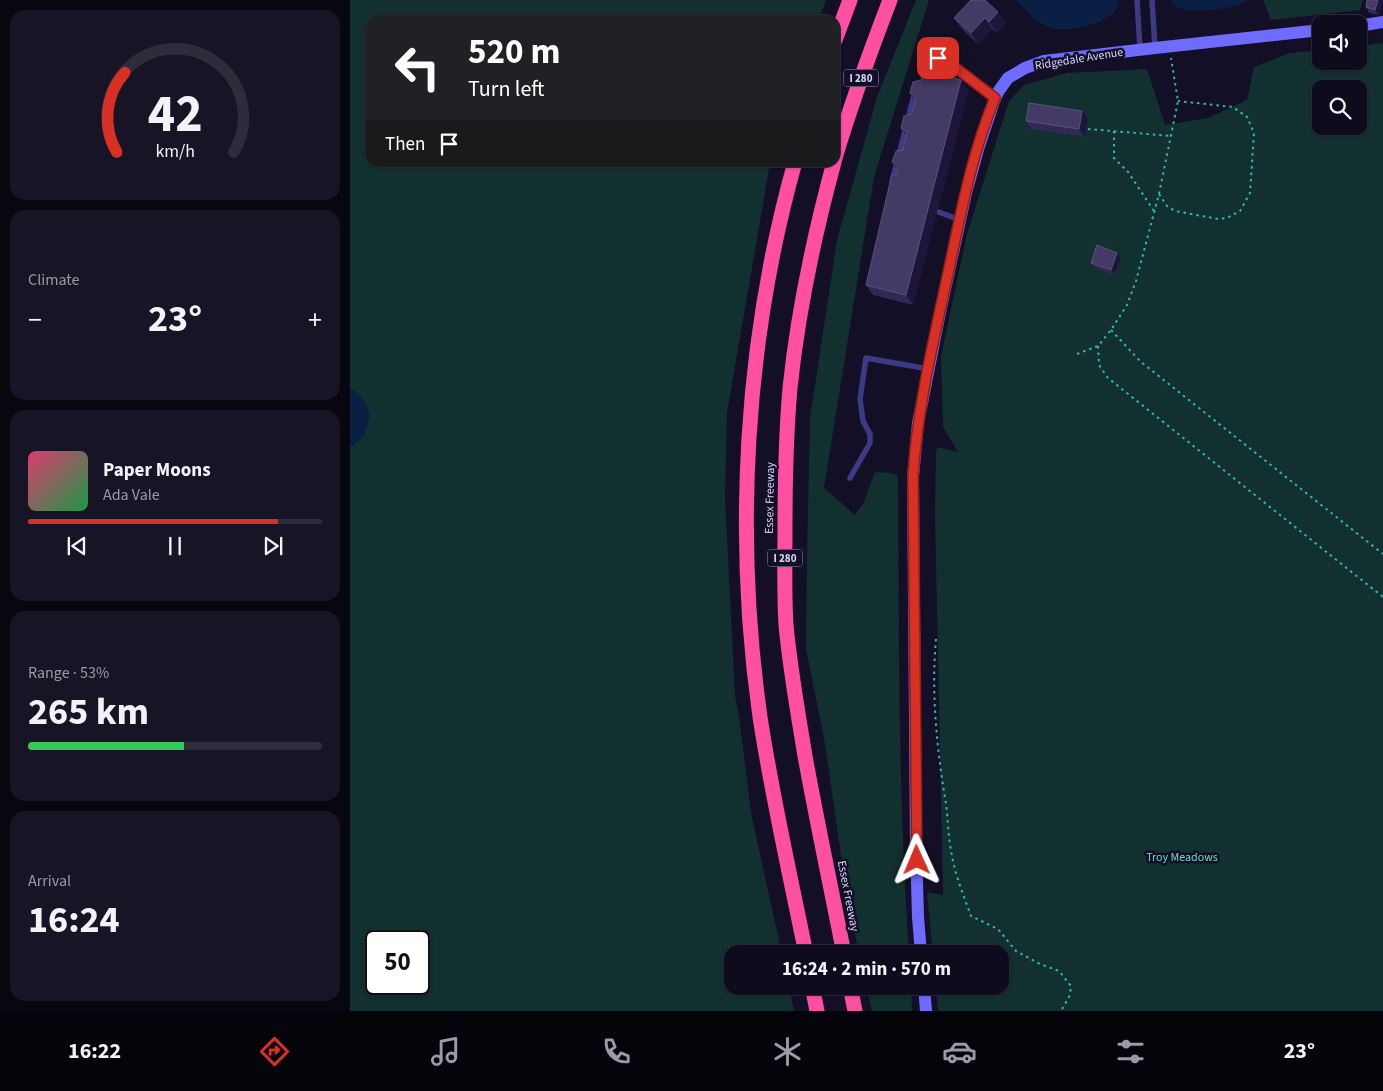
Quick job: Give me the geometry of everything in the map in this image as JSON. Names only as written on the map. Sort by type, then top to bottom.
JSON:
[{"type":"highway","points":[[840,27],[850,0]]},
{"type":"highway","name":"I 280","points":[[840,142],[863,71],[890,0]]},
{"type":"highway","name":"Essex Freeway","points":[[794,167],[777,234],[759,340],[750,439],[746,528],[751,634],[760,716],[804,945]]},
{"type":"highway","name":"Essex Freeway","points":[[833,167],[818,222],[807,275],[790,388],[785,487],[784,584],[787,632],[797,711],[842,945]]},
{"type":"highway","points":[[814,995],[817,1011]]},
{"type":"highway","points":[[852,995],[855,1011]]},
{"type":"main road","points":[[1367,25],[1383,22]]},
{"type":"main road","name":"Ridgedale Avenue","points":[[920,945],[916,846],[913,477],[918,423],[960,220],[979,146],[995,98],[1008,78],[1025,68],[1044,62],[1140,49],[1312,31]]},
{"type":"main road","points":[[925,995],[926,1011]]},
{"type":"lane","points":[[1137,0],[1140,49]]},
{"type":"lane","points":[[1152,0],[1155,48]]},
{"type":"lane","points":[[890,188],[913,99],[934,60],[943,58],[995,98]]},
{"type":"lane","points":[[936,211],[960,220]]},
{"type":"lane","points":[[850,478],[870,444],[870,434],[863,421],[860,399],[866,358],[928,369]]},
{"type":"path","points":[[1077,354],[1098,346],[1111,330],[1127,305],[1136,281],[1159,194],[1178,101],[1168,46]]},
{"type":"path","points":[[1159,194],[1167,206],[1175,211],[1218,219],[1227,218],[1240,211],[1250,193],[1254,133],[1247,117],[1233,107],[1178,101]]},
{"type":"path","points":[[1088,129],[1171,136]]},
{"type":"path","points":[[1114,131],[1114,158],[1128,172],[1154,211]]},
{"type":"path","points":[[1111,330],[1141,362],[1383,554]]},
{"type":"path","points":[[1098,346],[1100,364],[1108,378],[1383,597]]},
{"type":"path","points":[[936,639],[934,664],[937,742],[951,850],[959,883],[971,916],[998,929],[1016,950],[1040,964],[1059,971],[1068,981],[1071,986],[1070,995],[1062,1011]]},
{"type":"green space","points":[[350,0],[826,0],[821,15],[365,15],[365,167],[769,167],[727,413],[725,498],[735,695],[751,813],[780,945],[724,945],[724,995],[791,995],[794,1011],[350,1011]]},
{"type":"green space","points":[[916,0],[929,0],[874,177],[824,488],[855,515],[863,504],[875,472],[892,473],[898,476],[901,775],[908,945],[857,945],[847,896],[824,738],[806,649],[810,418],[837,240],[877,97]]},
{"type":"green space","points":[[1263,0],[1363,0],[1360,10],[1271,20]]},
{"type":"green space","name":"Troy Meadows","points":[[1383,43],[1383,1011],[938,1011],[937,995],[1009,995],[1009,945],[932,945],[927,892],[943,895],[935,514],[936,456],[937,447],[958,452],[943,427],[941,356],[967,234],[1009,101],[1024,85],[1067,73],[1147,69],[1165,125],[1208,118],[1247,100],[1254,67],[1290,53],[1312,51],[1312,70],[1367,70],[1367,45]]},
{"type":"green space","points":[[868,995],[911,995],[912,1011],[872,1011]]},
{"type":"water","points":[[1015,0],[1118,0],[1118,6],[1111,15],[1096,23],[1062,30],[1044,25]]},
{"type":"water","points":[[1171,0],[1248,0],[1225,8],[1195,11],[1179,8]]},
{"type":"building","points":[[971,0],[985,0],[998,12],[989,22],[985,18],[971,33],[954,18]]},
{"type":"building","points":[[1367,0],[1378,0],[1375,10],[1366,7]]},
{"type":"building","points":[[923,70],[961,80],[906,295],[866,285],[892,174],[896,175],[898,167],[892,162],[896,151],[903,150],[907,132],[901,128],[904,116],[912,114],[916,98],[910,93],[913,82],[921,80]]},
{"type":"building","points":[[1029,103],[1082,111],[1079,129],[1026,121]]},
{"type":"building","points":[[1097,245],[1117,253],[1111,270],[1091,263]]},
{"type":"waterway","points":[[350,398],[355,403],[361,416],[356,431],[350,437]]},
{"type":"route","points":[[917,860],[914,458],[928,369],[966,193],[995,98],[943,58],[938,58]]}]
